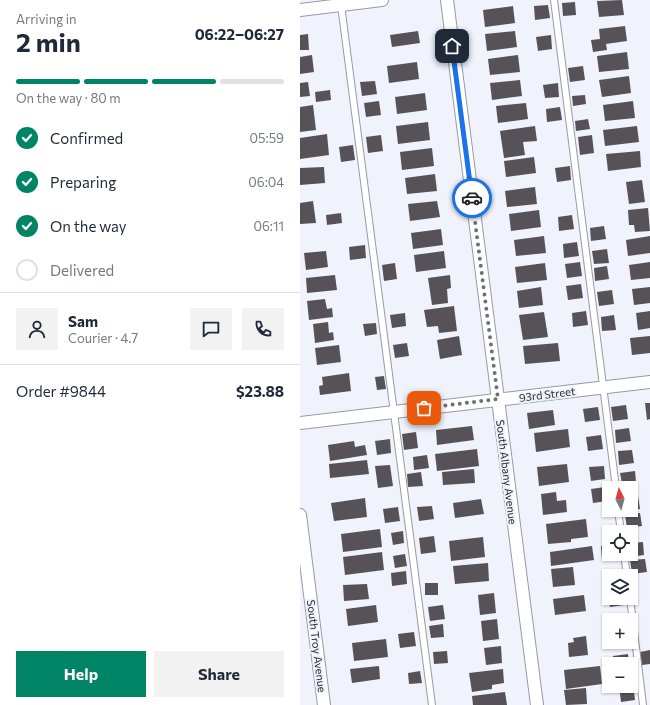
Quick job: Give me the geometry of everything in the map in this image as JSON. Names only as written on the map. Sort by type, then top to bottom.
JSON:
[{"type":"street","points":[[300,10],[341,2],[382,0]]},
{"type":"street","name":"South Albany Avenue","points":[[447,0],[537,705]]},
{"type":"street","name":"93rd Street","points":[[300,423],[650,382]]},
{"type":"street","name":"South Troy Avenue","points":[[300,515],[324,705]]},
{"type":"lane","points":[[554,0],[615,481]]},
{"type":"lane","points":[[341,2],[432,705]]},
{"type":"lane","points":[[631,605],[643,705]]},
{"type":"building","points":[[622,0],[624,15],[599,17],[597,1]]},
{"type":"building","points":[[575,2],[576,15],[563,16],[562,3]]},
{"type":"building","points":[[548,5],[550,18],[535,20],[534,6]]},
{"type":"building","points":[[513,6],[515,23],[485,27],[483,10]]},
{"type":"building","points":[[625,26],[627,41],[606,44],[607,50],[593,52],[591,40],[600,39],[599,29]]},
{"type":"building","points":[[418,31],[420,43],[392,47],[390,35]]},
{"type":"building","points":[[515,31],[517,47],[487,51],[485,34]]},
{"type":"building","points":[[308,34],[309,50],[300,50],[300,35]]},
{"type":"building","points":[[551,35],[552,49],[538,51],[536,37]]},
{"type":"building","points":[[627,52],[629,69],[599,72],[597,56]]},
{"type":"building","points":[[312,55],[314,72],[300,74],[300,57]]},
{"type":"building","points":[[518,55],[520,72],[490,75],[488,59]]},
{"type":"building","points":[[417,62],[419,79],[389,83],[387,66]]},
{"type":"building","points":[[583,66],[585,80],[570,82],[568,68]]},
{"type":"building","points":[[629,76],[631,93],[602,97],[599,80]]},
{"type":"building","points":[[520,80],[522,96],[492,100],[490,83]]},
{"type":"building","points":[[375,81],[377,94],[362,96],[360,82]]},
{"type":"building","points":[[308,82],[310,96],[300,97],[300,83]]},
{"type":"building","points":[[558,83],[559,97],[545,98],[543,85]]},
{"type":"building","points":[[330,90],[331,100],[316,102],[315,92]]},
{"type":"building","points":[[425,93],[427,110],[397,114],[395,97]]},
{"type":"building","points":[[585,95],[586,104],[573,106],[572,96]]},
{"type":"building","points":[[379,101],[381,115],[366,117],[364,103]]},
{"type":"building","points":[[633,101],[635,118],[605,121],[603,105]]},
{"type":"building","points":[[526,103],[528,119],[498,123],[496,106]]},
{"type":"building","points":[[313,105],[316,130],[300,132],[300,107]]},
{"type":"building","points":[[560,107],[562,120],[547,122],[546,109]]},
{"type":"building","points":[[588,119],[590,129],[576,131],[575,121]]},
{"type":"building","points":[[428,122],[430,140],[398,144],[396,126]]},
{"type":"building","points":[[535,126],[537,141],[523,142],[525,155],[504,158],[500,131]]},
{"type":"building","points":[[637,126],[639,142],[605,146],[603,130]]},
{"type":"building","points":[[327,134],[329,155],[300,159],[300,138]]},
{"type":"building","points":[[381,135],[383,151],[368,153],[366,137]]},
{"type":"building","points":[[592,135],[594,153],[580,155],[578,137]]},
{"type":"building","points":[[353,145],[355,160],[341,162],[339,147]]},
{"type":"building","points":[[432,148],[434,166],[402,170],[400,152]]},
{"type":"building","points":[[640,151],[641,167],[608,171],[606,154]]},
{"type":"building","points":[[534,157],[536,173],[506,177],[504,161]]},
{"type":"building","points":[[570,166],[571,180],[557,182],[555,168]]},
{"type":"building","points":[[324,167],[325,183],[300,185],[300,168]]},
{"type":"building","points":[[435,174],[437,191],[407,194],[405,178]]},
{"type":"building","points":[[642,180],[645,202],[629,204],[626,182]]},
{"type":"building","points":[[535,187],[537,204],[507,207],[505,191]]},
{"type":"building","points":[[313,201],[316,223],[300,224],[300,203]]},
{"type":"building","points":[[437,201],[440,217],[410,221],[408,204]]},
{"type":"building","points":[[648,208],[650,231],[635,232],[634,225],[629,225],[628,210]]},
{"type":"building","points":[[539,210],[541,227],[511,231],[509,214]]},
{"type":"building","points":[[341,213],[342,223],[327,225],[326,215]]},
{"type":"building","points":[[572,215],[574,229],[559,231],[558,217]]},
{"type":"building","points":[[604,226],[606,239],[591,241],[590,228]]},
{"type":"building","points":[[441,229],[443,245],[413,249],[411,233]]},
{"type":"building","points":[[544,236],[546,253],[516,256],[514,240]]},
{"type":"building","points":[[650,236],[650,253],[628,256],[626,240]]},
{"type":"building","points":[[577,242],[579,256],[564,258],[563,244]]},
{"type":"building","points":[[365,245],[366,258],[350,260],[349,247]]},
{"type":"building","points":[[607,249],[609,263],[594,264],[592,251]]},
{"type":"building","points":[[326,251],[328,267],[306,270],[304,253]]},
{"type":"building","points":[[444,251],[446,268],[416,272],[414,255]]},
{"type":"building","points":[[580,262],[582,276],[567,278],[565,264]]},
{"type":"building","points":[[650,262],[650,278],[631,280],[629,265]]},
{"type":"building","points":[[395,263],[397,279],[384,281],[382,265]]},
{"type":"building","points":[[545,263],[547,280],[517,283],[515,267]]},
{"type":"building","points":[[607,266],[609,279],[595,281],[594,268]]},
{"type":"building","points":[[335,275],[337,290],[307,293],[306,278]]},
{"type":"building","points":[[450,275],[451,288],[447,289],[448,303],[432,305],[428,278]]},
{"type":"building","points":[[581,284],[583,298],[568,300],[566,286]]},
{"type":"building","points":[[541,287],[543,305],[519,308],[517,291]]},
{"type":"building","points":[[650,287],[650,303],[634,305],[632,289]]},
{"type":"building","points":[[612,290],[614,304],[599,306],[597,292]]},
{"type":"building","points":[[325,299],[327,309],[332,308],[333,317],[309,320],[307,301]]},
{"type":"building","points":[[454,306],[457,331],[439,333],[438,326],[427,327],[424,310]]},
{"type":"building","points":[[586,311],[588,325],[573,327],[572,313]]},
{"type":"building","points":[[650,311],[650,328],[638,330],[636,313]]},
{"type":"building","points":[[544,312],[548,337],[523,340],[519,315]]},
{"type":"building","points":[[405,313],[406,326],[392,328],[390,315]]},
{"type":"building","points":[[614,315],[616,330],[602,331],[601,317]]},
{"type":"building","points":[[328,322],[329,333],[333,332],[334,340],[315,343],[313,324]]},
{"type":"building","points":[[376,323],[377,334],[365,336],[363,324]]},
{"type":"building","points":[[459,336],[462,355],[440,359],[437,340]]},
{"type":"building","points":[[650,336],[650,353],[632,355],[630,338]]},
{"type":"building","points":[[407,343],[409,356],[395,358],[393,345]]},
{"type":"building","points":[[558,343],[560,361],[525,364],[523,346]]},
{"type":"building","points":[[339,345],[341,362],[317,365],[315,348]]},
{"type":"building","points":[[349,373],[351,391],[320,395],[319,386],[323,385],[322,377]]},
{"type":"building","points":[[384,376],[386,389],[377,390],[375,377]]},
{"type":"building","points":[[645,403],[650,403],[650,419],[647,420]]},
{"type":"building","points":[[626,405],[628,419],[613,421],[611,407]]},
{"type":"building","points":[[598,407],[600,420],[585,422],[583,409]]},
{"type":"building","points":[[553,410],[555,425],[529,429],[527,413]]},
{"type":"building","points":[[472,426],[474,440],[437,445],[436,430]]},
{"type":"building","points":[[629,428],[631,441],[616,443],[615,430]]},
{"type":"building","points":[[568,429],[570,447],[536,452],[534,433]]},
{"type":"building","points":[[416,432],[418,448],[404,450],[402,434]]},
{"type":"building","points":[[601,435],[603,449],[588,451],[586,437]]},
{"type":"building","points":[[390,439],[391,453],[377,455],[375,441]]},
{"type":"building","points":[[354,441],[355,447],[365,445],[367,455],[330,461],[328,445]]},
{"type":"building","points":[[477,449],[479,466],[437,471],[435,454]]},
{"type":"building","points":[[632,450],[634,463],[619,465],[618,451]]},
{"type":"building","points":[[427,455],[429,468],[414,470],[413,457]]},
{"type":"building","points":[[367,460],[369,474],[330,478],[329,464]]},
{"type":"building","points":[[567,464],[569,482],[539,486],[537,467]]},
{"type":"building","points":[[390,465],[393,486],[378,488],[375,466]]},
{"type":"building","points":[[604,466],[605,479],[591,481],[589,467]]},
{"type":"building","points":[[474,469],[475,483],[443,485],[442,472]]},
{"type":"building","points":[[635,471],[636,481],[621,481],[620,473]]},
{"type":"building","points":[[421,472],[423,486],[408,487],[407,474]]},
{"type":"building","points":[[602,487],[602,502],[593,503],[591,489]]},
{"type":"building","points":[[556,492],[557,501],[566,500],[567,512],[543,515],[541,494]]},
{"type":"building","points":[[638,496],[640,509],[638,509]]},
{"type":"building","points":[[365,498],[367,517],[334,521],[331,503]]},
{"type":"building","points":[[481,499],[484,514],[455,518],[453,503]]},
{"type":"building","points":[[432,506],[434,519],[419,521],[417,507]]},
{"type":"building","points":[[398,507],[400,521],[385,523],[383,509]]},
{"type":"building","points":[[638,513],[640,513],[642,526],[627,525],[625,517],[638,517]]},
{"type":"building","points":[[586,519],[588,537],[571,539],[571,542],[548,544],[546,524]]},
{"type":"building","points":[[380,529],[382,547],[343,552],[341,534]]},
{"type":"building","points":[[403,531],[404,543],[393,545],[391,533]]},
{"type":"building","points":[[434,536],[436,552],[421,554],[419,538]]},
{"type":"building","points":[[483,537],[485,557],[451,561],[449,541]]},
{"type":"building","points":[[638,542],[643,542],[644,555],[638,556]]},
{"type":"building","points":[[592,546],[594,560],[551,566],[550,552]]},
{"type":"building","points":[[382,552],[384,570],[345,575],[343,557]]},
{"type":"building","points":[[405,554],[407,566],[395,568],[393,556]]},
{"type":"building","points":[[638,559],[645,559],[647,572],[638,573],[638,569],[631,569],[630,561],[638,561]]},
{"type":"building","points":[[488,563],[489,581],[455,584],[453,566]]},
{"type":"building","points":[[573,567],[575,585],[553,587],[551,569]]},
{"type":"building","points":[[406,571],[407,584],[392,586],[391,573]]},
{"type":"building","points":[[425,583],[438,583],[438,595],[425,595]]},
{"type":"building","points":[[367,584],[369,599],[344,601],[343,585]]},
{"type":"building","points":[[494,593],[496,613],[480,615],[478,595]]},
{"type":"building","points":[[584,595],[586,611],[555,615],[553,599]]},
{"type":"building","points":[[376,605],[378,622],[348,626],[346,609]]},
{"type":"building","points":[[443,605],[445,619],[430,621],[428,607]]},
{"type":"building","points":[[610,605],[624,605],[610,607]]},
{"type":"building","points":[[497,619],[499,639],[483,641],[481,621]]},
{"type":"building","points":[[443,624],[444,637],[431,638],[429,626]]},
{"type":"building","points":[[414,632],[416,646],[400,648],[398,634]]},
{"type":"building","points":[[586,636],[588,655],[569,657],[568,643],[574,642],[573,638]]},
{"type":"building","points":[[386,639],[388,657],[354,661],[352,643]]},
{"type":"building","points":[[501,646],[502,663],[486,665],[484,648]]},
{"type":"building","points":[[650,650],[650,664],[642,665],[640,652]]},
{"type":"building","points":[[447,651],[448,663],[434,664],[433,652]]},
{"type":"building","points":[[628,654],[628,657],[613,657]]},
{"type":"building","points":[[379,666],[380,679],[352,683],[350,669]]},
{"type":"building","points":[[600,666],[602,684],[566,689],[564,670]]},
{"type":"building","points":[[503,669],[504,683],[492,685],[492,689],[472,692],[469,673]]},
{"type":"building","points":[[420,671],[422,683],[409,684],[408,673]]},
{"type":"building","points":[[586,688],[587,704],[566,705],[564,690]]},
{"type":"building","points":[[505,692],[507,705],[473,705],[472,696]]},
{"type":"building","points":[[620,693],[634,693],[635,700],[621,702]]},
{"type":"way so far","points":[[424,408],[498,399],[472,198]]},
{"type":"route","points":[[452,46],[472,198]]}]
